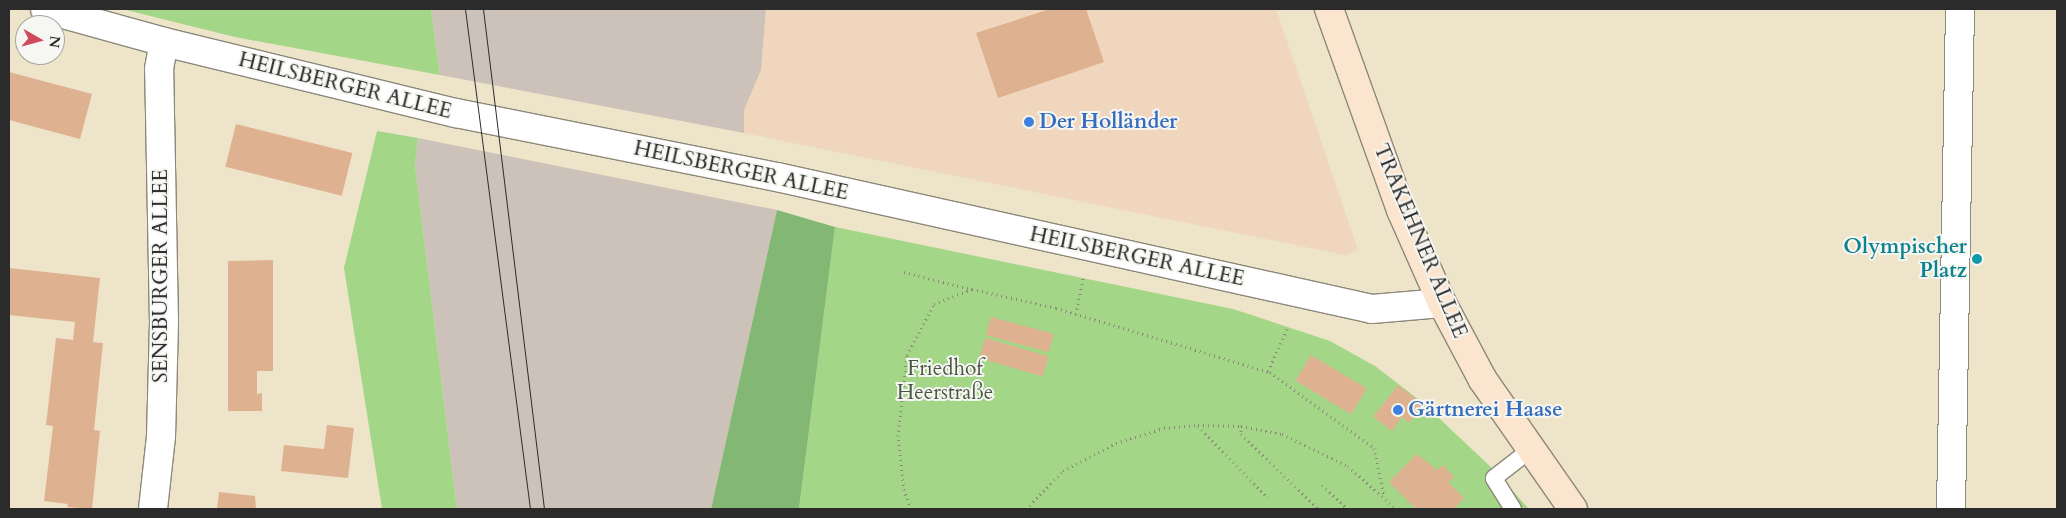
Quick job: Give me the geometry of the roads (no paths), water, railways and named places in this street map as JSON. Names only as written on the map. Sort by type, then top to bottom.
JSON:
[{"type":"main road","name":"TRAKEHNER ALLEE","points":[[1329,9],[1401,210],[1442,303],[1483,380],[1530,450],[1573,509]]},
{"type":"street","name":"HEILSBERGER ALLEE","points":[[45,9],[164,42],[456,113],[777,177],[1372,309],[1442,303]]},
{"type":"street","points":[[1951,509],[1960,9]]},
{"type":"street","name":"SENSBURGER ALLEE","points":[[153,509],[161,437],[164,322],[159,69],[164,42]]},
{"type":"lane","points":[[1513,509],[1494,478],[1530,450]]},
{"type":"tram line","points":[[465,9],[530,509]]},
{"type":"tram line","points":[[483,9],[544,509]]},
{"type":"place","name":"Der Holländer","points":[[1029,122]]},
{"type":"place","name":"Olympischer Platz","points":[[1977,259]]},
{"type":"place","name":"Gärtnerei Haase","points":[[1398,410]]},
{"type":"park label","name":"Friedhof Heerstraße","points":[[945,381]]}]
